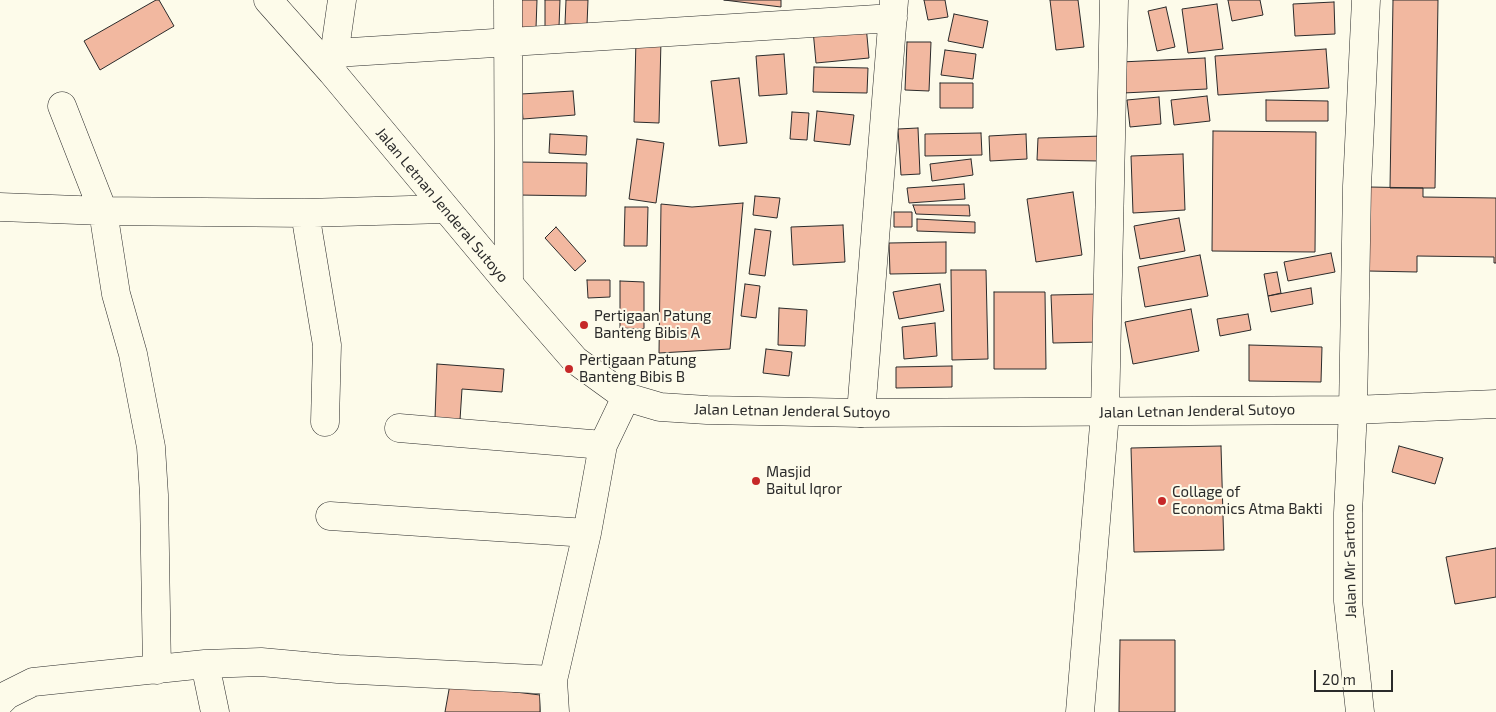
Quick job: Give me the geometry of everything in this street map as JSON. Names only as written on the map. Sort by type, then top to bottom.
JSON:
[{"type":"street","name":"Jalan Letnan Jenderal Sutoyo","points":[[268,0],[333,63],[445,209],[574,360],[626,397],[660,407],[688,409],[861,413],[1353,410],[1496,404]]},
{"type":"street","points":[[342,0],[333,63],[507,41],[894,9],[861,413]]},
{"type":"street","points":[[508,0],[509,284]]},
{"type":"street","points":[[1080,712],[1105,413],[1114,0]]},
{"type":"street","name":"Jalan Mr Sartono","points":[[1360,712],[1348,601],[1348,513],[1353,410],[1357,186],[1366,0]]},
{"type":"street","points":[[62,106],[103,211],[116,294],[133,354],[153,467],[157,670]]},
{"type":"street","points":[[0,207],[103,211],[305,213],[445,209]]},
{"type":"street","points":[[305,213],[327,344],[325,422]]},
{"type":"street","points":[[555,712],[554,680],[587,533],[603,445],[626,397]]},
{"type":"street","points":[[399,428],[603,445]]},
{"type":"street","points":[[330,516],[587,533]]},
{"type":"street","points":[[0,702],[7,695],[33,682],[205,664],[261,662],[338,669],[554,680]]},
{"type":"street","points":[[205,664],[215,712]]},
{"type":"building","points":[[159,0],[174,26],[100,70],[84,41]]},
{"type":"building","points":[[516,0],[537,0],[536,28],[515,27]]},
{"type":"building","points":[[545,0],[560,0],[559,27],[545,27]]},
{"type":"building","points":[[566,0],[588,0],[587,25],[565,24]]},
{"type":"building","points":[[724,0],[781,0],[781,7]]},
{"type":"building","points":[[924,0],[945,0],[948,17],[928,20]]},
{"type":"building","points":[[1050,0],[1078,0],[1084,47],[1056,50]]},
{"type":"building","points":[[1228,0],[1260,0],[1263,15],[1232,21]]},
{"type":"building","points":[[1393,0],[1438,0],[1435,188],[1390,188]]},
{"type":"building","points":[[1334,2],[1335,34],[1295,36],[1293,4]]},
{"type":"building","points":[[1217,4],[1223,49],[1188,53],[1182,9]]},
{"type":"building","points":[[1166,7],[1175,47],[1157,51],[1148,11]]},
{"type":"building","points":[[954,14],[988,21],[983,48],[948,41]]},
{"type":"building","points":[[866,25],[869,58],[816,63],[813,30]]},
{"type":"building","points":[[636,40],[661,40],[659,123],[634,122]]},
{"type":"building","points":[[907,42],[931,42],[929,91],[905,90]]},
{"type":"building","points":[[1326,49],[1329,88],[1218,95],[1215,56]]},
{"type":"building","points":[[945,50],[976,54],[973,79],[941,75]]},
{"type":"building","points":[[784,54],[787,94],[759,96],[756,56]]},
{"type":"building","points":[[1205,58],[1207,89],[1123,93],[1121,62]]},
{"type":"building","points":[[814,67],[868,68],[867,93],[813,92]]},
{"type":"building","points":[[739,78],[747,143],[719,146],[711,81]]},
{"type":"building","points":[[940,83],[973,83],[973,108],[940,108]]},
{"type":"building","points":[[573,91],[575,115],[523,119],[521,94]]},
{"type":"building","points":[[1207,96],[1210,121],[1174,125],[1171,100]]},
{"type":"building","points":[[1159,97],[1161,124],[1130,127],[1127,100]]},
{"type":"building","points":[[1266,100],[1328,101],[1328,121],[1266,121]]},
{"type":"building","points":[[817,111],[854,115],[850,145],[814,141]]},
{"type":"building","points":[[792,112],[809,113],[807,140],[790,139]]},
{"type":"building","points":[[918,128],[920,174],[901,175],[898,129]]},
{"type":"building","points":[[1213,131],[1316,132],[1315,252],[1212,251]]},
{"type":"building","points":[[981,133],[982,155],[925,156],[925,134]]},
{"type":"building","points":[[550,134],[587,136],[586,155],[549,153]]},
{"type":"building","points":[[1026,134],[1027,159],[990,161],[989,136]]},
{"type":"building","points":[[1102,136],[1100,161],[1037,160],[1038,138]]},
{"type":"building","points":[[637,139],[664,143],[656,203],[629,199]]},
{"type":"building","points":[[1183,154],[1185,210],[1133,213],[1131,156]]},
{"type":"building","points":[[971,159],[973,175],[932,181],[930,164]]},
{"type":"building","points":[[518,162],[587,163],[586,196],[517,195]]},
{"type":"building","points":[[964,184],[965,199],[909,203],[907,188]]},
{"type":"building","points":[[1369,187],[1423,188],[1423,197],[1496,198],[1496,263],[1494,263],[1494,257],[1417,256],[1417,272],[1368,271]]},
{"type":"building","points":[[1073,192],[1082,255],[1036,262],[1027,199]]},
{"type":"building","points":[[755,196],[780,198],[777,218],[753,215]]},
{"type":"building","points":[[743,203],[730,349],[659,353],[661,204],[692,207]]},
{"type":"building","points":[[913,205],[969,205],[970,216],[916,214]]},
{"type":"building","points":[[625,207],[648,207],[647,246],[624,246]]},
{"type":"building","points":[[894,212],[912,212],[912,227],[894,227]]},
{"type":"building","points":[[1179,218],[1185,251],[1140,259],[1134,226]]},
{"type":"building","points":[[917,219],[975,222],[975,233],[917,231]]},
{"type":"building","points":[[843,225],[845,262],[793,265],[791,227]]},
{"type":"building","points":[[556,227],[586,261],[575,271],[545,238]]},
{"type":"building","points":[[755,229],[771,231],[765,276],[749,274]]},
{"type":"building","points":[[946,242],[946,273],[890,274],[889,243]]},
{"type":"building","points":[[1331,253],[1335,272],[1288,281],[1284,262]]},
{"type":"building","points":[[1200,255],[1208,296],[1145,307],[1138,267]]},
{"type":"building","points":[[951,270],[986,270],[988,359],[952,360]]},
{"type":"building","points":[[1277,272],[1281,293],[1268,296],[1264,274]]},
{"type":"building","points":[[587,280],[610,280],[610,297],[588,298]]},
{"type":"building","points":[[620,281],[644,282],[644,329],[620,328]]},
{"type":"building","points":[[745,284],[760,286],[756,318],[741,316]]},
{"type":"building","points":[[940,284],[944,311],[899,319],[893,292]]},
{"type":"building","points":[[1311,288],[1313,304],[1271,312],[1268,296]]},
{"type":"building","points":[[994,292],[1045,292],[1046,369],[994,369]]},
{"type":"building","points":[[1099,294],[1100,342],[1053,343],[1051,295]]},
{"type":"building","points":[[779,308],[807,310],[805,346],[778,345]]},
{"type":"building","points":[[1191,309],[1199,351],[1133,364],[1125,322]]},
{"type":"building","points":[[1248,314],[1251,330],[1220,336],[1217,319]]},
{"type":"building","points":[[935,323],[937,356],[904,359],[902,327]]},
{"type":"building","points":[[1249,345],[1322,347],[1321,382],[1249,381]]},
{"type":"building","points":[[766,349],[792,352],[789,376],[763,373]]},
{"type":"building","points":[[437,364],[504,369],[502,392],[462,389],[460,420],[435,418]]},
{"type":"building","points":[[952,366],[952,387],[896,388],[896,367]]},
{"type":"building","points":[[1221,446],[1224,550],[1134,552],[1131,448]]},
{"type":"building","points":[[1399,446],[1443,458],[1435,484],[1392,472]]},
{"type":"building","points":[[1496,548],[1496,597],[1455,604],[1446,557]]},
{"type":"building","points":[[1120,640],[1175,640],[1175,712],[1119,712]]},
{"type":"building","points":[[450,684],[540,695],[540,712],[445,712]]},
{"type":"place","name":"Pertigaan Patung Banteng Bibis A","points":[[584,325]]},
{"type":"place","name":"Pertigaan Patung Banteng Bibis B","points":[[569,369]]},
{"type":"place","name":"Masjid Baitul Iqror","points":[[756,481]]},
{"type":"place","name":"Collage of Economics Atma Bakti","points":[[1162,501]]}]
